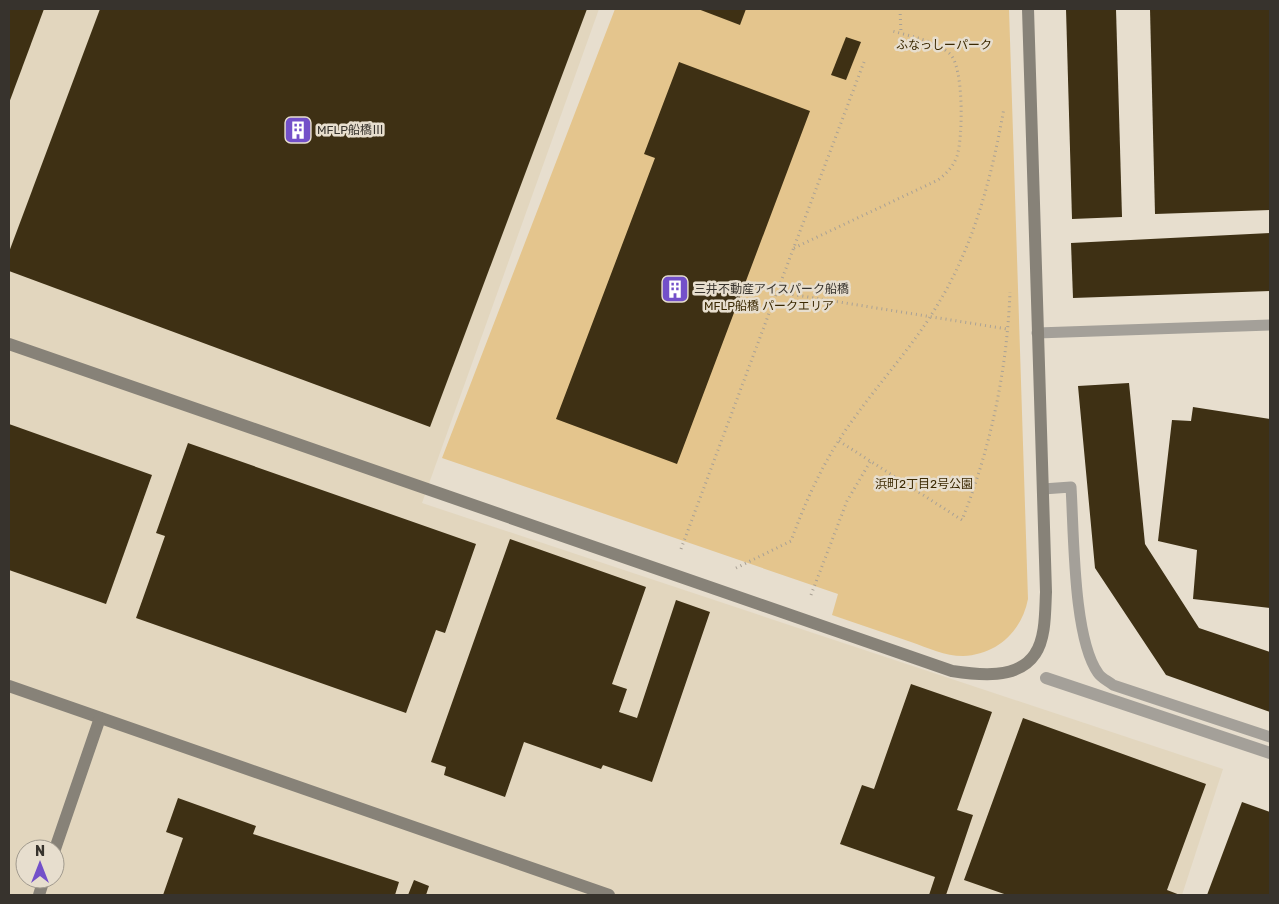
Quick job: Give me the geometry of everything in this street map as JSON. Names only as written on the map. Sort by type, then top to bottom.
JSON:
[{"type":"street","points":[[9,344],[952,671],[978,676],[1001,673],[1021,667],[1036,653],[1043,629],[1046,592],[1028,9]]},
{"type":"street","points":[[1046,678],[1270,753]]},
{"type":"street","points":[[9,686],[609,895]]},
{"type":"street","points":[[58,839],[100,718]]},
{"type":"lane","points":[[1037,333],[1270,325]]},
{"type":"lane","points":[[1043,488],[1071,487],[1080,621],[1085,648],[1098,674],[1113,685],[1270,737]]},
{"type":"path","points":[[900,9],[901,33]]},
{"type":"path","points":[[794,248],[938,180],[950,170],[957,156],[960,135],[959,74],[956,62],[950,54],[930,42],[892,31]]},
{"type":"path","points":[[681,549],[864,62]]},
{"type":"path","points":[[736,568],[791,541],[814,484],[839,441],[930,316],[955,274],[977,219],[1004,108]]},
{"type":"path","points":[[777,292],[1007,329]]},
{"type":"path","points":[[839,441],[962,520],[984,458],[995,411],[1007,329],[1010,292]]},
{"type":"path","points":[[811,595],[847,501],[870,462]]},
{"type":"shaded area","points":[[9,9],[599,9],[422,503],[1223,769],[1182,895],[9,895]]},
{"type":"green space","name":"MFLP船橋 パークエリア","points":[[615,9],[1009,9],[1028,599],[1025,611],[1014,631],[997,646],[975,655],[963,656],[950,655],[930,649],[832,615],[838,594],[442,458]]},
{"type":"building","points":[[9,9],[44,9],[9,103]]},
{"type":"building","name":"MFLP船橋Ⅲ","points":[[100,9],[587,9],[430,427],[9,271],[9,252]]},
{"type":"building","points":[[698,9],[746,9],[740,25]]},
{"type":"building","points":[[1066,9],[1116,9],[1122,217],[1072,219]]},
{"type":"building","points":[[1150,9],[1270,9],[1270,210],[1155,214]]},
{"type":"building","points":[[846,37],[861,42],[846,80],[831,75]]},
{"type":"building","name":"三井不動産アイスパーク船橋","points":[[679,62],[810,111],[677,464],[556,419],[655,158],[644,154]]},
{"type":"building","points":[[1270,233],[1270,291],[1073,298],[1071,243]]},
{"type":"building","points":[[1129,383],[1145,544],[1199,628],[1270,652],[1270,712],[1166,675],[1095,568],[1078,386]]},
{"type":"building","points":[[1193,407],[1270,419],[1270,608],[1193,599],[1197,550],[1158,541],[1172,420],[1191,421]]},
{"type":"building","points":[[9,424],[152,475],[106,604],[9,570]]},
{"type":"building","points":[[188,443],[476,544],[445,633],[436,630],[406,713],[136,618],[165,536],[156,533]]},
{"type":"building","points":[[510,539],[646,587],[612,684],[627,689],[619,712],[637,718],[676,600],[710,612],[652,782],[603,765],[601,769],[524,742],[505,797],[444,775],[446,767],[431,762]]},
{"type":"building","points":[[911,684],[992,712],[957,810],[973,815],[946,895],[929,895],[935,877],[840,844],[862,785],[874,789]]},
{"type":"building","points":[[1023,718],[1206,784],[1167,890],[1180,895],[1007,895],[964,880]]},
{"type":"building","points":[[178,798],[256,826],[253,834],[399,882],[395,895],[163,895],[183,838],[166,832]]},
{"type":"building","points":[[1242,802],[1270,812],[1270,895],[1207,895]]},
{"type":"building","points":[[414,880],[429,886],[426,895],[408,895]]},
{"type":"place","name":"MFLP船橋Ⅲ","points":[[298,130]]},
{"type":"place","name":"三井不動産アイスパーク船橋","points":[[675,289]]},
{"type":"park label","name":"ふなっしーパーク","points":[[944,45]]},
{"type":"park label","name":"浜町2丁目2号公園","points":[[924,484]]}]
